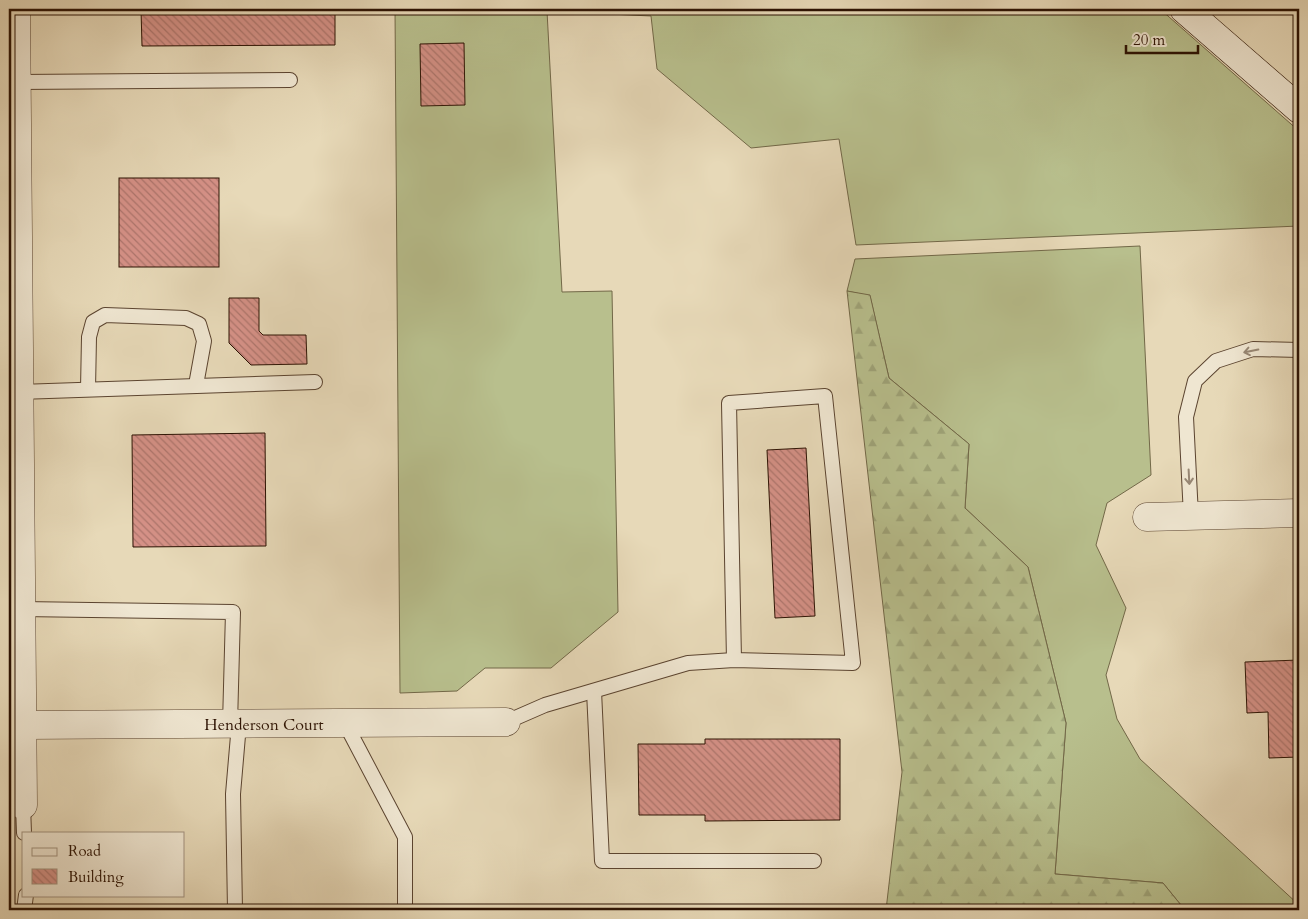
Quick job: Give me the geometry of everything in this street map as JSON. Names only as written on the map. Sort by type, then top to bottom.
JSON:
[{"type":"street","points":[[16,9],[17,82],[13,159],[19,392],[23,805]]},
{"type":"street","points":[[1184,9],[1299,109]]},
{"type":"street","points":[[1147,517],[1299,513]]},
{"type":"street","name":"Henderson Court","points":[[22,724],[506,722]]},
{"type":"lane","points":[[17,82],[290,80]]},
{"type":"lane","points":[[88,389],[89,337],[93,322],[105,315],[186,318],[199,324],[204,341],[196,385]]},
{"type":"lane","points":[[1191,516],[1186,417],[1195,381],[1216,361],[1253,349],[1299,350]]},
{"type":"lane","points":[[19,392],[315,382]]},
{"type":"lane","points":[[506,722],[545,705],[688,663],[734,660],[853,663],[825,396],[729,403],[734,660]]},
{"type":"lane","points":[[21,609],[233,612],[235,724],[232,794],[235,910]]},
{"type":"lane","points":[[594,691],[602,862],[814,861]]},
{"type":"lane","points":[[345,723],[405,837],[405,910]]},
{"type":"lane","points":[[23,805],[24,832]]},
{"type":"lane","points":[[24,910],[26,896]]},
{"type":"green space","points":[[395,9],[1160,9],[1299,131],[1299,226],[856,245],[839,139],[751,148],[657,69],[651,16],[547,11],[562,292],[612,291],[618,612],[551,668],[485,668],[457,691],[400,693]]},
{"type":"green space","points":[[1140,246],[1151,475],[1107,503],[1096,545],[1126,608],[1106,675],[1117,719],[1140,759],[1299,905],[1299,910],[1185,910],[1163,883],[1055,874],[1066,723],[1028,567],[965,508],[969,444],[889,378],[870,296],[847,291],[855,259]]},
{"type":"green space","points":[[847,291],[870,295],[889,378],[969,444],[965,508],[1028,567],[1066,723],[1055,874],[1163,883],[1185,910],[886,910],[902,772]]},
{"type":"building","points":[[141,9],[335,9],[335,45],[142,46]]},
{"type":"building","points":[[464,43],[465,105],[421,106],[420,44]]},
{"type":"building","points":[[119,178],[219,178],[219,267],[119,267]]},
{"type":"building","points":[[229,298],[259,298],[259,331],[263,335],[306,335],[307,364],[251,365],[229,343]]},
{"type":"building","points":[[265,433],[266,546],[133,547],[132,435]]},
{"type":"building","points":[[806,448],[815,616],[775,618],[767,450]]},
{"type":"building","points":[[1299,660],[1299,757],[1269,758],[1268,712],[1247,713],[1245,662]]},
{"type":"building","points":[[705,739],[840,739],[840,820],[705,821],[705,815],[639,815],[638,744],[705,744]]}]
